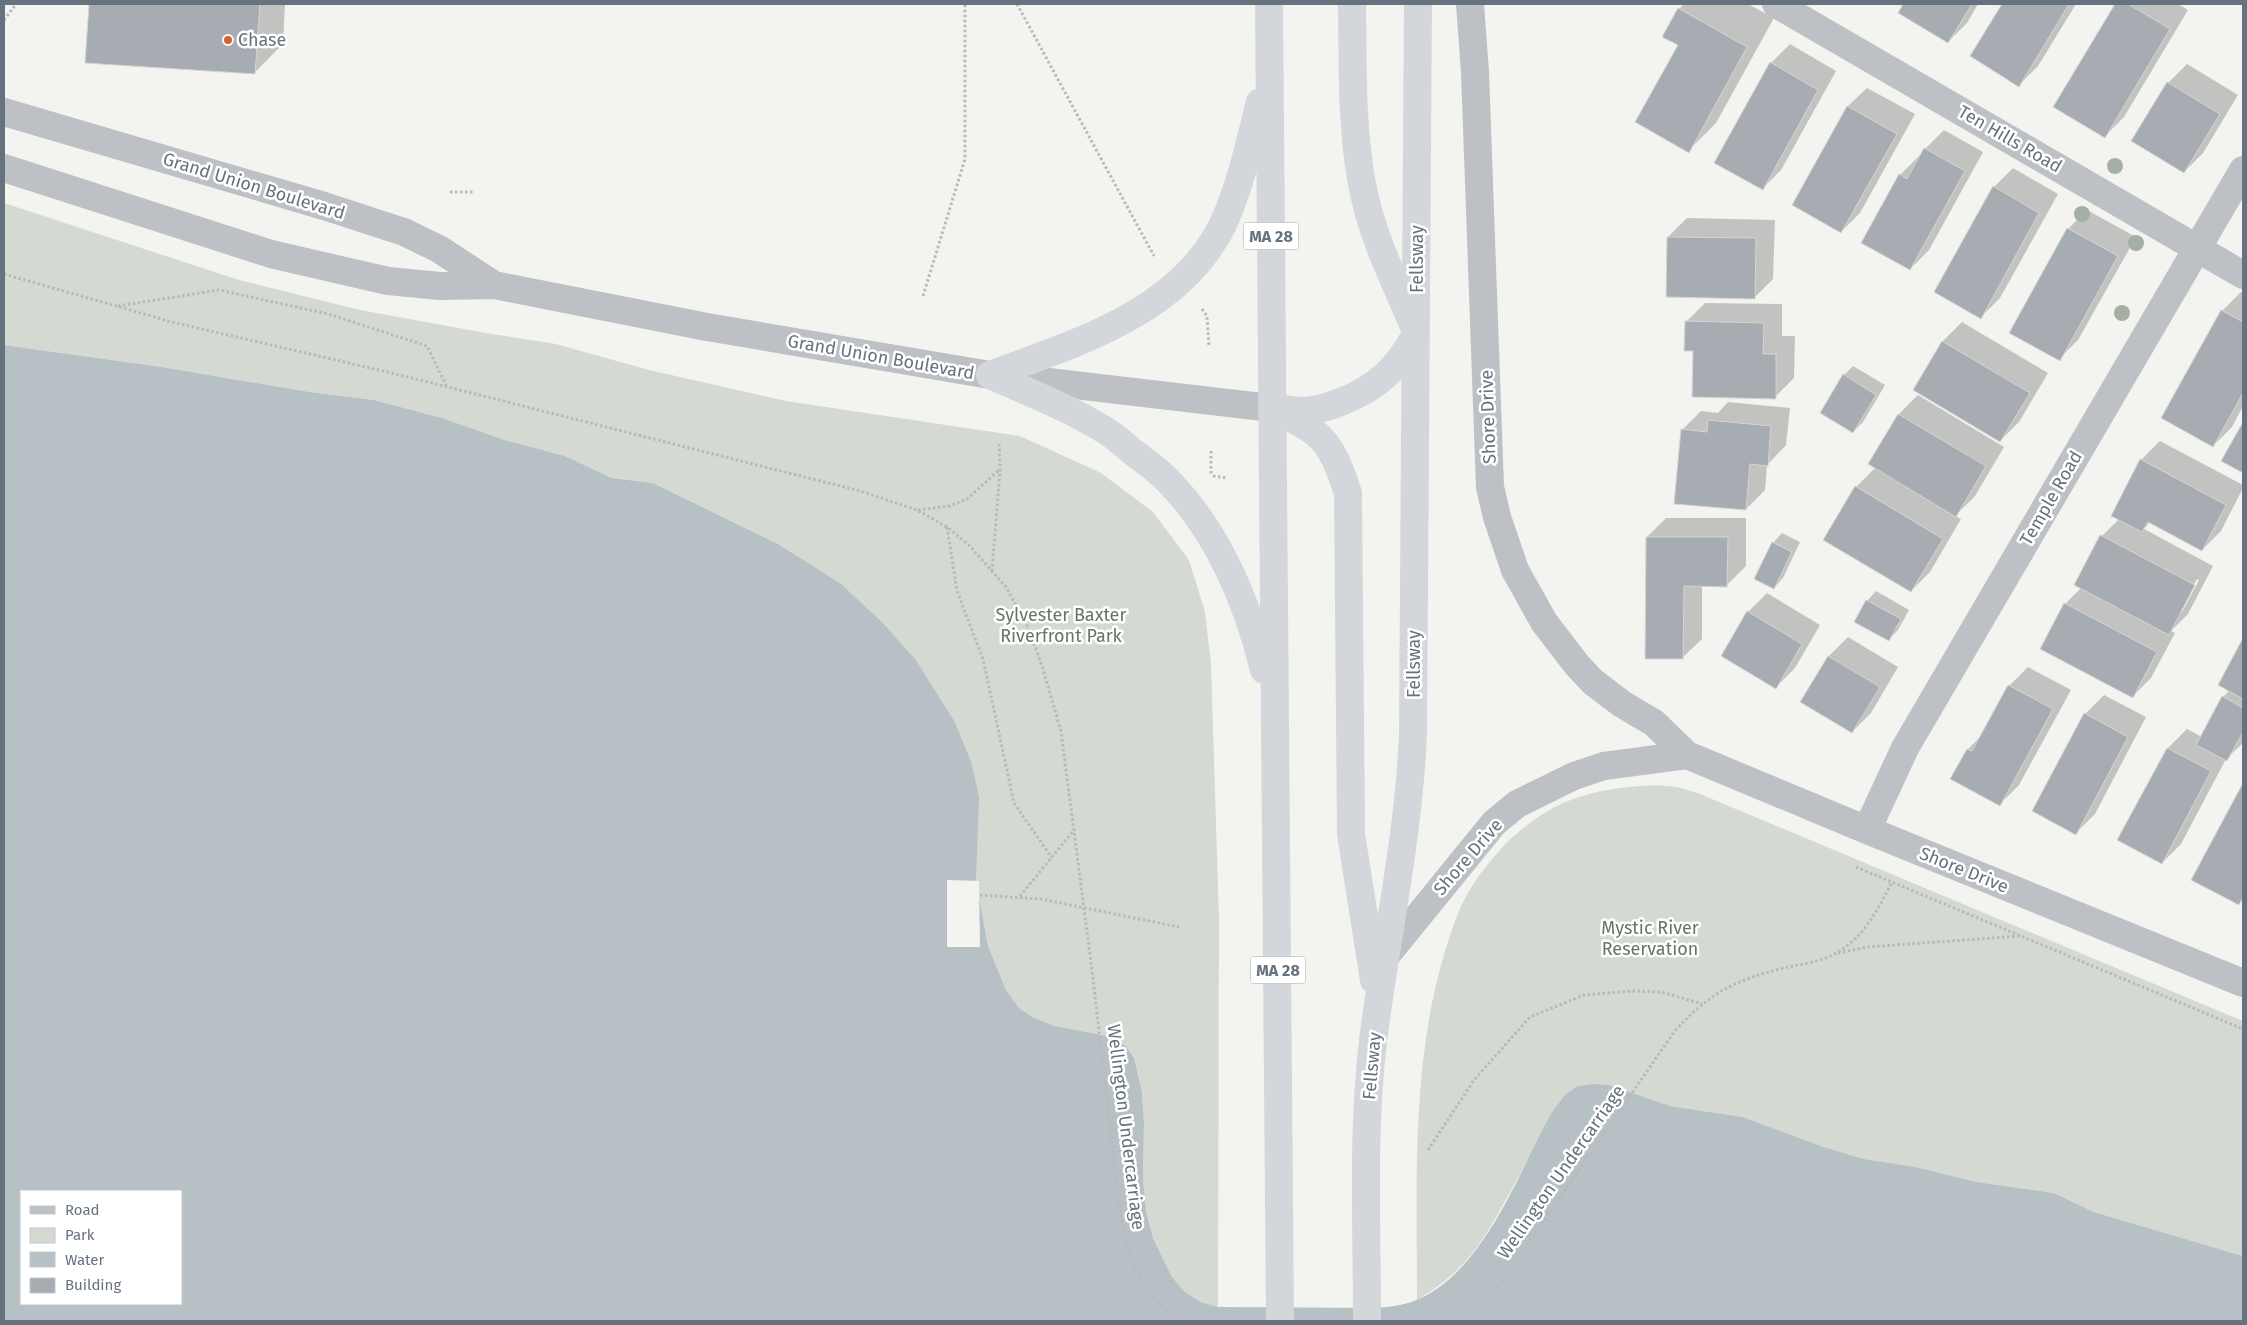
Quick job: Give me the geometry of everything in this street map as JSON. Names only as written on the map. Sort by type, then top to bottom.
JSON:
[{"type":"highway","name":"MA 28","points":[[1269,4],[1280,1321]]},
{"type":"highway","points":[[1272,408],[1305,411],[1332,405],[1356,396],[1373,386],[1392,370],[1406,354],[1416,332],[1382,254],[1362,184],[1354,94],[1352,4]]},
{"type":"highway","name":"Fellsway","points":[[1367,1321],[1368,1115],[1378,1006],[1408,804],[1412,758],[1418,4]]},
{"type":"highway","points":[[990,375],[1077,342],[1146,307],[1179,282],[1202,256],[1223,223],[1237,190],[1269,64]]},
{"type":"highway","points":[[990,375],[1069,410],[1105,430],[1171,483],[1196,514],[1239,592],[1256,637],[1275,712]]},
{"type":"highway","points":[[1272,408],[1314,432],[1326,445],[1342,473],[1348,494],[1352,834],[1378,1006]]},
{"type":"street","name":"Shore Drive","points":[[1470,4],[1475,72],[1490,487],[1497,517],[1515,570],[1544,622],[1577,665],[1593,682],[1622,704],[1654,723],[1686,755],[2243,983]]},
{"type":"street","name":"Ten Hills Road","points":[[1776,4],[2243,275]]},
{"type":"street","name":"Grand Union Boulevard","points":[[4,112],[315,203],[404,232],[439,249],[494,285]]},
{"type":"street","name":"Grand Union Boulevard","points":[[4,168],[261,252],[326,269],[388,281],[440,286],[494,285],[707,327],[990,375],[1272,408]]},
{"type":"street","name":"Temple Road","points":[[1866,830],[1905,748],[2243,170]]},
{"type":"street","name":"Shore Drive","points":[[1385,957],[1494,822],[1518,804],[1574,776],[1604,766],[1686,755]]},
{"type":"path","points":[[4,20],[16,4]]},
{"type":"path","points":[[923,296],[965,159],[965,4]]},
{"type":"path","points":[[1017,4],[1158,262]]},
{"type":"path","points":[[450,192],[474,192]]},
{"type":"path","points":[[4,274],[172,322],[446,386],[860,491],[917,510],[950,506],[967,499],[1000,470]]},
{"type":"path","points":[[115,307],[219,290],[328,314],[427,346],[446,386]]},
{"type":"path","points":[[1197,303],[1207,316],[1209,346]]},
{"type":"path","points":[[992,572],[1000,470],[999,442]]},
{"type":"path","points":[[1211,450],[1211,476],[1227,478]]},
{"type":"path","name":"Wellington Undercarriage","points":[[917,510],[947,527],[970,546],[1006,587],[1028,627],[1042,666],[1061,731],[1075,829],[1120,1214],[1130,1254],[1141,1281],[1159,1304],[1181,1321]]},
{"type":"path","points":[[947,527],[958,591],[983,659],[1014,803],[1052,858]]},
{"type":"path","points":[[1020,896],[1075,829]]},
{"type":"path","points":[[1848,864],[2243,1029]]},
{"type":"path","points":[[1835,954],[1862,932],[1874,916],[1892,882]]},
{"type":"path","points":[[980,895],[1020,896],[1084,906],[1179,927]]},
{"type":"path","name":"Wellington Undercarriage","points":[[1464,1321],[1479,1310],[1495,1292],[1674,1032],[1702,1004],[1718,992],[1744,980],[1835,954],[1867,947],[2021,936]]},
{"type":"path","points":[[1428,1150],[1474,1080],[1530,1017],[1584,995],[1632,991],[1662,992],[1702,1004]]},
{"type":"green space","name":"Sylvester Baxter Riverfront Park","points":[[4,203],[239,280],[360,310],[556,344],[649,370],[786,401],[1020,436],[1101,473],[1153,512],[1189,560],[1205,612],[1211,664],[1219,919],[1218,1307],[1201,1302],[1185,1292],[1172,1277],[1153,1238],[1146,1211],[1143,1179],[1144,1123],[1142,1090],[1134,1058],[1126,1046],[1112,1037],[1055,1026],[1034,1018],[1019,1008],[1006,990],[988,946],[976,879],[971,761],[955,722],[916,660],[883,623],[841,585],[778,544],[653,483],[612,478],[565,456],[505,440],[442,418],[374,400],[4,345]]},
{"type":"green space","name":"Mystic River Reservation","points":[[1655,785],[1678,787],[1700,794],[2243,1021],[2243,1256],[2094,1212],[2054,1193],[1977,1182],[1916,1167],[1864,1159],[1824,1147],[1743,1117],[1670,1106],[1592,1084],[1577,1086],[1565,1095],[1494,1221],[1475,1250],[1451,1276],[1417,1300],[1418,1128],[1425,1042],[1443,958],[1461,907],[1477,878],[1496,854],[1542,814],[1579,797],[1629,787]]},
{"type":"water","points":[[4,345],[374,400],[442,418],[505,440],[565,456],[612,478],[653,483],[778,544],[841,584],[883,623],[916,660],[955,722],[971,761],[979,797],[976,879],[988,946],[1006,990],[1019,1008],[1034,1018],[1055,1026],[1112,1037],[1126,1046],[1134,1058],[1142,1091],[1144,1123],[1143,1179],[1146,1211],[1153,1238],[1172,1277],[1185,1292],[1201,1302],[1218,1307],[1373,1308],[1409,1303],[1438,1288],[1460,1269],[1496,1219],[1552,1112],[1565,1095],[1577,1086],[1592,1084],[1609,1085],[1670,1106],[1743,1117],[1824,1147],[1864,1159],[1916,1167],[1977,1182],[2054,1193],[2094,1212],[2243,1256],[2243,1321],[4,1321]]},
{"type":"pier","points":[[947,880],[979,881],[980,947],[947,947]]},
{"type":"building","points":[[89,4],[260,4],[255,74],[85,63]]},
{"type":"building","points":[[1903,4],[1972,4],[1948,43],[1898,13]]},
{"type":"building","points":[[2002,4],[2069,4],[2019,87],[1970,56]]},
{"type":"building","points":[[2115,4],[2128,4],[2170,29],[2105,138],[2053,107]]},
{"type":"building","points":[[1678,8],[1747,47],[1689,153],[1635,122],[1678,45],[1662,37]]},
{"type":"building","points":[[1770,62],[1818,90],[1763,190],[1714,163]]},
{"type":"building","points":[[2167,82],[2220,114],[2184,173],[2131,141]]},
{"type":"building","points":[[1847,106],[1897,134],[1841,233],[1792,205]]},
{"type":"building","points":[[1924,148],[1965,171],[1910,270],[1861,243],[1899,174],[1907,179]]},
{"type":"building","points":[[1993,186],[2039,213],[1981,319],[1934,292]]},
{"type":"building","points":[[2067,228],[2118,256],[2060,361],[2009,333]]},
{"type":"building","points":[[1667,237],[1756,238],[1755,299],[1666,297]]},
{"type":"building","points":[[2221,310],[2243,322],[2243,393],[2213,447],[2161,418]]},
{"type":"building","points":[[1685,321],[1764,323],[1763,354],[1776,354],[1776,399],[1692,397],[1693,351],[1684,351]]},
{"type":"building","points":[[1942,341],[2030,393],[2000,442],[1913,390]]},
{"type":"building","points":[[1843,374],[1876,395],[1853,433],[1820,413]]},
{"type":"building","points":[[1898,414],[1986,466],[1956,517],[1868,464]]},
{"type":"building","points":[[1708,420],[1771,426],[1768,466],[1750,464],[1746,510],[1674,504],[1681,429],[1707,432]]},
{"type":"building","points":[[2243,422],[2243,473],[2221,461]]},
{"type":"building","points":[[2140,459],[2226,505],[2202,551],[2148,522],[2142,532],[2111,516]]},
{"type":"building","points":[[1855,486],[1943,539],[1911,592],[1823,540]]},
{"type":"building","points":[[2100,535],[2195,585],[2169,635],[2074,585]]},
{"type":"building","points":[[1646,537],[1728,537],[1727,587],[1684,586],[1683,659],[1645,659]]},
{"type":"building","points":[[1772,542],[1792,552],[1774,589],[1754,579]]},
{"type":"building","points":[[1866,600],[1901,619],[1889,641],[1854,622]]},
{"type":"building","points":[[2064,603],[2157,652],[2133,698],[2040,649]]},
{"type":"building","points":[[1747,611],[1802,644],[1776,689],[1721,656]]},
{"type":"building","points":[[2243,638],[2243,699],[2218,685]]},
{"type":"building","points":[[1828,656],[1880,687],[1852,733],[1800,702]]},
{"type":"building","points":[[2008,685],[2053,709],[2000,806],[1950,779],[1967,749],[1972,751]]},
{"type":"building","points":[[2222,696],[2243,708],[2243,732],[2227,761],[2196,745]]},
{"type":"building","points":[[2084,713],[2128,737],[2076,835],[2032,811]]},
{"type":"building","points":[[2167,748],[2211,771],[2162,864],[2117,840]]},
{"type":"building","points":[[2243,783],[2243,897],[2239,905],[2191,880]]},
{"type":"place","name":"Chase","points":[[228,40]]}]
